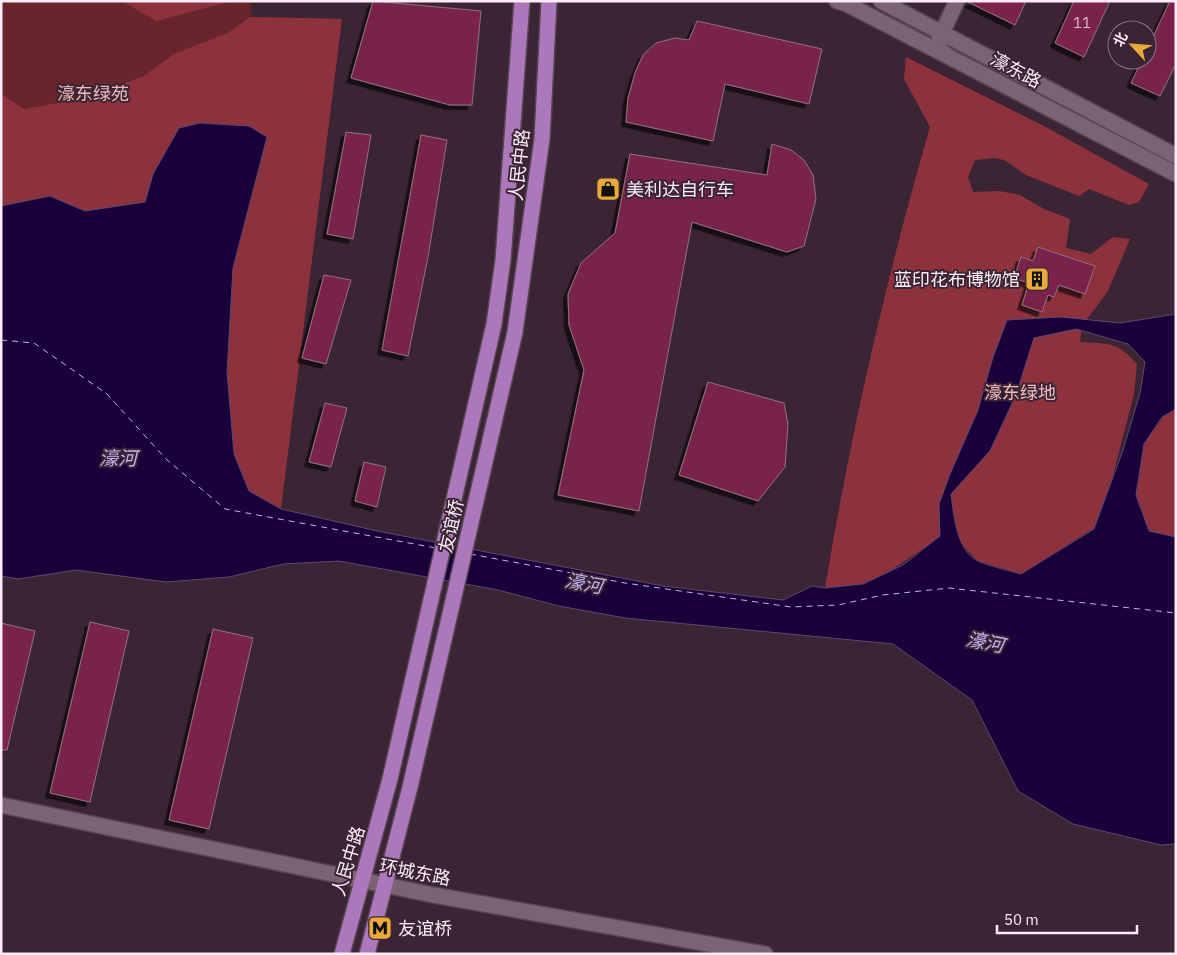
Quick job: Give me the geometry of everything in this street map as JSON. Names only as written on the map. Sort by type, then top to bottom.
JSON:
[{"type":"main road","name":"人民中路","points":[[494,324],[503,260],[522,1]]},
{"type":"main road","name":"人民中路","points":[[515,332],[542,138],[549,1]]},
{"type":"main road","name":"友谊桥","points":[[390,779],[494,324]]},
{"type":"main road","name":"友谊桥","points":[[384,886],[410,787],[515,332]]},
{"type":"main road","name":"人民中路","points":[[342,954],[360,880],[375,836],[390,779]]},
{"type":"main road","points":[[367,954],[384,886]]},
{"type":"street","name":"濠东路","points":[[837,1],[847,4],[1176,174]]},
{"type":"street","name":"濠东路","points":[[881,1],[1176,156]]},
{"type":"street","points":[[948,56],[938,45],[957,1]]},
{"type":"street","name":"环城东路","points":[[1,805],[384,886],[765,954]]},
{"type":"green space","points":[[1,1],[251,1],[251,17],[342,19],[23,200],[1,206]]},
{"type":"green space","points":[[122,1],[233,1],[156,21]]},
{"type":"green space","name":"濠东绿苑","points":[[250,17],[342,19],[281,509],[249,491],[234,454],[227,372],[233,268],[267,137],[249,126],[200,123],[179,128],[153,174],[146,202],[85,211],[49,196],[1,206],[1,94],[24,109],[86,98],[144,76],[174,54],[228,33]]},
{"type":"green space","name":"濠东绿地","points":[[906,57],[1042,125],[1149,184],[1139,202],[1129,205],[1089,189],[1079,196],[1026,175],[1004,160],[994,158],[975,160],[968,177],[973,192],[999,191],[1020,195],[1044,209],[1070,219],[1066,248],[1091,254],[1113,237],[1130,239],[1108,291],[1082,326],[1080,342],[1112,345],[1124,351],[1137,364],[1134,394],[1112,479],[1094,528],[1021,574],[978,561],[962,545],[940,537],[887,573],[863,584],[825,588],[846,472],[871,356],[884,299],[930,127],[904,79]]},
{"type":"green space","points":[[1176,409],[1176,537],[1149,531],[1136,495],[1144,444],[1163,417]]},
{"type":"water","name":"濠河","points":[[200,123],[249,126],[267,137],[233,268],[227,372],[234,454],[249,491],[281,509],[377,531],[663,586],[783,600],[812,586],[825,588],[863,584],[903,565],[940,536],[939,504],[978,410],[993,357],[1007,320],[1061,317],[1120,323],[1176,314],[1176,409],[1162,417],[1144,444],[1136,495],[1149,531],[1176,537],[1176,844],[1161,845],[1073,824],[1018,791],[972,700],[893,644],[625,618],[559,606],[498,590],[339,561],[283,564],[229,577],[166,582],[76,570],[18,579],[1,576],[1,206],[50,196],[85,211],[145,202],[153,174],[179,128]],"holes":[[[1076,329],[1128,344],[1145,362],[1140,393],[1123,450],[1094,529],[1021,574],[985,564],[972,557],[961,542],[953,512],[951,494],[990,451],[1016,395],[1034,338]]]},
{"type":"building","points":[[373,1],[481,11],[472,105],[450,105],[351,78]]},
{"type":"building","points":[[966,1],[1026,1],[1015,25]]},
{"type":"building","points":[[1074,1],[1110,1],[1084,57],[1055,43]]},
{"type":"building","points":[[1170,1],[1176,1],[1176,64],[1160,96],[1131,83],[1137,70],[1157,70],[1157,29]]},
{"type":"building","points":[[697,21],[822,49],[809,104],[725,84],[713,141],[626,122],[628,98],[635,73],[643,55],[656,43],[675,38],[689,40]]},
{"type":"building","points":[[346,132],[371,135],[353,239],[327,234]]},
{"type":"building","points":[[421,135],[447,140],[428,257],[408,356],[382,350]]},
{"type":"building","points":[[772,144],[791,150],[804,160],[813,175],[816,199],[804,246],[787,252],[692,222],[639,511],[558,495],[584,370],[569,325],[568,294],[581,263],[615,233],[630,154],[767,175]]},
{"type":"building","name":"蓝印花布博物馆","points":[[1038,247],[1095,266],[1085,294],[1059,285],[1054,297],[1048,295],[1042,312],[1022,305],[1029,283],[1014,278],[1021,257],[1033,261]]},
{"type":"building","points":[[324,275],[351,280],[326,364],[302,358]]},
{"type":"building","points":[[708,382],[784,403],[788,424],[785,467],[758,501],[679,475]]},
{"type":"building","points":[[325,403],[347,408],[331,467],[309,462]]},
{"type":"building","points":[[364,462],[386,467],[377,507],[355,501]]},
{"type":"building","points":[[90,622],[129,631],[90,802],[50,793]]},
{"type":"building","points":[[1,623],[35,631],[7,750],[1,750]]},
{"type":"building","points":[[213,629],[253,638],[209,829],[169,820]]},
{"type":"ferry route","points":[[1,340],[34,343],[107,394],[166,459],[225,509],[436,548]]},
{"type":"ferry route","points":[[470,554],[625,583],[791,607],[838,605],[883,595],[949,588],[1176,613]]},
{"type":"place","name":"美利达自行车","points":[[608,189]]},
{"type":"place","name":"蓝印花布博物馆","points":[[1037,279]]},
{"type":"place","name":"友谊桥","points":[[380,928]]}]
